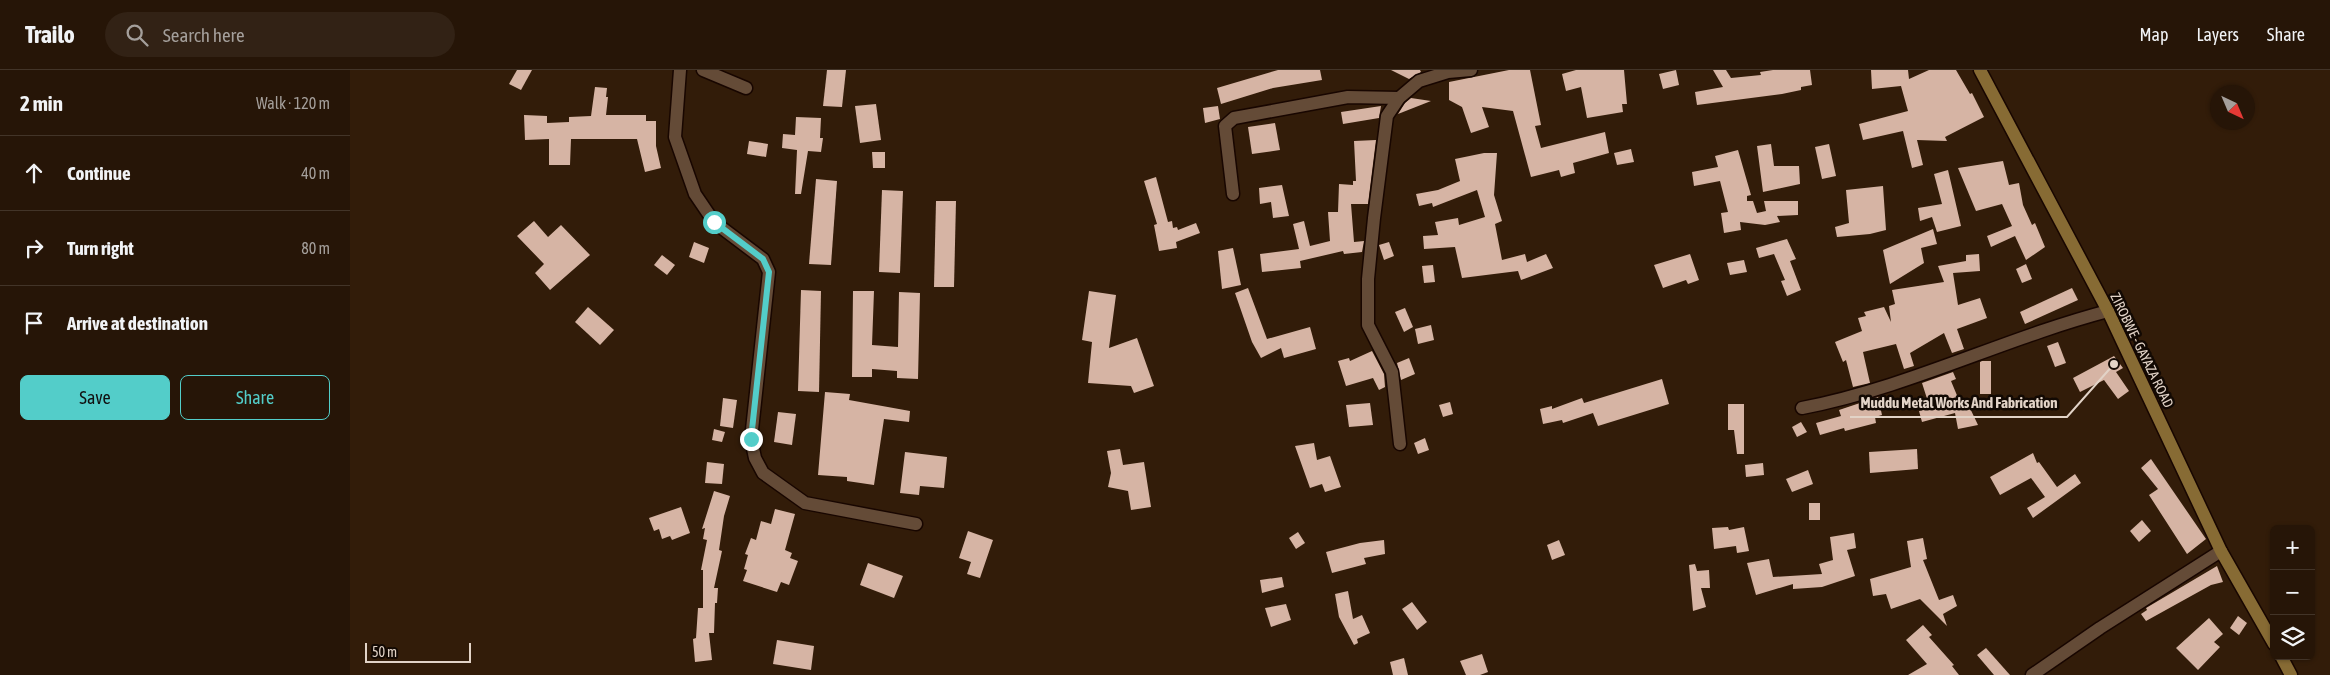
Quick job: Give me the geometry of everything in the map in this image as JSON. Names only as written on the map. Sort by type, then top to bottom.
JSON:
[{"type":"street","points":[[680,70],[676,137],[696,194],[714,222],[763,259],[769,272],[753,406],[751,439],[755,458],[763,473],[773,482],[805,503],[916,524]]},
{"type":"street","points":[[703,70],[746,88]]},
{"type":"street","points":[[1400,444],[1392,372],[1368,325],[1368,279],[1371,244],[1388,116],[1399,98],[1410,86],[1430,77],[1472,70]]},
{"type":"street","name":"ZIROBWE - GAYAZA ROAD","points":[[1980,70],[2108,311],[2221,552],[2270,637]]},
{"type":"street","points":[[1233,194],[1225,126],[1234,118],[1348,97],[1399,98]]},
{"type":"street","points":[[1802,408],[1839,401],[1961,361],[2072,320],[2108,311]]},
{"type":"street","points":[[2032,675],[2100,628],[2221,552]]},
{"type":"street","points":[[2282,660],[2291,675]]},
{"type":"building","points":[[517,70],[532,70],[521,90],[509,84]]},
{"type":"building","points":[[827,70],[846,70],[842,107],[823,106]]},
{"type":"building","points":[[1278,70],[1320,70],[1322,80],[1273,88],[1221,104],[1217,88]]},
{"type":"building","points":[[1391,70],[1420,70],[1421,72],[1409,79]]},
{"type":"building","points":[[1509,70],[1530,70],[1541,125],[1535,126],[1541,148],[1605,132],[1609,153],[1573,163],[1575,173],[1561,177],[1559,170],[1531,177],[1513,111],[1482,107],[1489,127],[1471,133],[1462,107],[1449,100],[1449,82]]},
{"type":"building","points":[[1576,70],[1624,70],[1627,104],[1622,104],[1623,112],[1587,118],[1581,87],[1566,91],[1562,74]]},
{"type":"building","points":[[1676,70],[1679,85],[1663,89],[1659,74]]},
{"type":"building","points":[[1713,70],[1726,70],[1731,78],[1761,75],[1760,72],[1773,70],[1810,70],[1812,85],[1801,87],[1801,90],[1782,94],[1697,105],[1695,92],[1723,87]]},
{"type":"building","points":[[1871,70],[1908,70],[1909,79],[1929,70],[1956,70],[1970,94],[1972,93],[1984,117],[1945,137],[1947,141],[1917,140],[1923,165],[1912,168],[1903,131],[1863,140],[1859,124],[1908,111],[1901,86],[1872,89]]},
{"type":"building","points":[[595,87],[607,88],[606,115],[646,115],[646,121],[656,121],[656,146],[661,168],[645,172],[637,139],[571,139],[570,165],[549,165],[549,139],[525,140],[524,115],[547,116],[547,123],[569,122],[569,117],[591,116]]},
{"type":"building","points":[[1411,98],[1431,101],[1398,114],[1405,103]]},
{"type":"building","points":[[876,104],[881,140],[860,143],[855,106]]},
{"type":"building","points":[[1218,106],[1220,119],[1205,123],[1203,108]]},
{"type":"building","points":[[1381,106],[1379,118],[1343,124],[1341,112]]},
{"type":"building","points":[[796,117],[821,118],[820,138],[823,138],[821,152],[808,151],[801,194],[795,194],[797,150],[782,148],[783,134],[795,135]]},
{"type":"building","points":[[1275,123],[1280,150],[1252,154],[1248,127]]},
{"type":"building","points":[[1376,140],[1368,204],[1351,204],[1354,242],[1364,241],[1362,252],[1344,254],[1343,251],[1300,261],[1301,268],[1262,272],[1260,254],[1299,249],[1293,224],[1304,221],[1310,246],[1330,241],[1328,212],[1338,212],[1339,184],[1353,185],[1353,181],[1356,181],[1354,141]]},
{"type":"building","points":[[749,141],[768,144],[766,157],[747,154]]},
{"type":"building","points":[[1771,144],[1774,166],[1799,166],[1800,184],[1763,192],[1757,146]]},
{"type":"building","points":[[1829,144],[1836,176],[1822,179],[1815,147]]},
{"type":"building","points":[[1631,149],[1634,162],[1617,165],[1614,153]]},
{"type":"building","points":[[1738,150],[1751,195],[1747,196],[1747,201],[1753,201],[1757,213],[1766,211],[1764,201],[1798,201],[1798,215],[1777,216],[1780,222],[1765,225],[1740,222],[1741,230],[1724,233],[1721,213],[1728,212],[1720,181],[1694,186],[1692,172],[1718,167],[1715,156]]},
{"type":"building","points":[[872,152],[885,152],[885,168],[873,168]]},
{"type":"building","points":[[1484,153],[1497,153],[1494,195],[1502,221],[1495,224],[1502,260],[1525,254],[1527,262],[1546,254],[1553,268],[1521,280],[1518,271],[1462,278],[1455,247],[1424,249],[1423,236],[1438,235],[1435,222],[1458,218],[1459,225],[1485,217],[1477,190],[1433,207],[1432,203],[1419,206],[1416,194],[1438,190],[1460,181],[1455,159]]},
{"type":"building","points":[[2003,161],[2009,185],[2019,183],[2023,205],[2032,225],[2035,223],[2045,247],[2026,260],[2015,236],[1991,247],[1987,236],[2012,226],[2002,204],[1976,211],[1958,168]]},
{"type":"building","points":[[1948,170],[1961,226],[1937,232],[1932,217],[1920,221],[1918,208],[1942,204],[1934,174]]},
{"type":"building","points":[[1156,177],[1168,222],[1172,221],[1173,228],[1177,227],[1178,230],[1196,223],[1200,233],[1176,242],[1177,248],[1159,251],[1154,225],[1157,224],[1144,181]]},
{"type":"building","points":[[816,179],[837,181],[831,265],[809,264]]},
{"type":"building","points":[[1282,185],[1289,216],[1273,218],[1271,202],[1260,204],[1259,188]]},
{"type":"building","points":[[1883,186],[1886,230],[1870,234],[1837,237],[1835,227],[1849,223],[1846,190]]},
{"type":"building","points":[[882,190],[903,191],[900,273],[879,272]]},
{"type":"building","points":[[936,201],[956,201],[954,287],[934,287]]},
{"type":"building","points":[[534,221],[548,237],[561,225],[590,255],[550,290],[535,273],[544,264],[517,236]]},
{"type":"building","points":[[1933,229],[1937,244],[1921,248],[1924,263],[1890,284],[1883,250]]},
{"type":"building","points":[[1787,239],[1796,259],[1790,261],[1801,290],[1787,296],[1781,281],[1785,280],[1774,254],[1759,258],[1756,248]]},
{"type":"building","points":[[694,242],[709,248],[704,263],[689,257]]},
{"type":"building","points":[[1389,242],[1394,256],[1384,260],[1379,245]]},
{"type":"building","points":[[1233,248],[1241,285],[1222,289],[1218,251]]},
{"type":"building","points":[[1690,254],[1699,280],[1688,284],[1686,280],[1663,288],[1654,265]]},
{"type":"building","points":[[1979,254],[1980,271],[1953,273],[1958,305],[1980,298],[1987,318],[1957,329],[1964,349],[1952,353],[1944,333],[1910,353],[1914,366],[1904,369],[1896,344],[1863,352],[1870,383],[1853,387],[1846,360],[1843,362],[1835,342],[1862,331],[1858,318],[1866,316],[1864,312],[1884,307],[1891,322],[1889,306],[1895,304],[1892,290],[1944,282],[1938,266],[1966,261],[1966,255]]},
{"type":"building","points":[[662,255],[675,265],[667,275],[654,265]]},
{"type":"building","points":[[1744,260],[1747,272],[1730,275],[1727,263]]},
{"type":"building","points":[[2026,264],[2032,279],[2022,283],[2016,269]]},
{"type":"building","points":[[1433,265],[1435,282],[1424,283],[1422,266]]},
{"type":"building","points":[[1248,288],[1267,339],[1310,327],[1316,349],[1284,358],[1281,348],[1261,358],[1252,342],[1235,293]]},
{"type":"building","points":[[2072,288],[2078,300],[2025,324],[2020,312]]},
{"type":"building","points":[[801,290],[821,291],[819,392],[798,391]]},
{"type":"building","points":[[853,291],[874,291],[872,345],[898,347],[899,292],[920,293],[918,379],[897,378],[897,371],[872,369],[872,377],[852,377]]},
{"type":"building","points":[[1089,291],[1116,295],[1109,348],[1137,338],[1154,386],[1134,393],[1131,386],[1088,383],[1092,342],[1082,340]]},
{"type":"building","points":[[588,307],[614,330],[600,345],[575,322]]},
{"type":"building","points":[[1405,308],[1413,327],[1404,332],[1395,312]]},
{"type":"building","points":[[1431,325],[1434,340],[1418,344],[1415,329]]},
{"type":"building","points":[[2058,342],[2066,363],[2055,367],[2047,346]]},
{"type":"building","points":[[1372,351],[1384,374],[1385,387],[1379,390],[1373,378],[1346,386],[1338,361],[1349,358],[1350,361]]},
{"type":"building","points":[[2114,356],[2123,368],[2116,372],[2129,391],[2118,399],[2104,380],[2080,392],[2073,378]]},
{"type":"building","points":[[1409,358],[1415,374],[1401,380],[1397,363]]},
{"type":"building","points":[[1991,361],[1991,394],[1980,394],[1980,362]]},
{"type":"building","points":[[1953,372],[1956,379],[1951,381],[1961,405],[1968,404],[1978,425],[1958,429],[1955,413],[1922,422],[1919,411],[1930,408],[1922,383]]},
{"type":"building","points":[[1662,379],[1669,404],[1598,426],[1593,413],[1563,423],[1562,420],[1543,424],[1540,409],[1552,406],[1552,409],[1582,398],[1584,403]]},
{"type":"building","points":[[825,392],[850,394],[849,400],[910,411],[909,422],[884,419],[874,485],[847,481],[847,477],[818,475]]},
{"type":"building","points":[[1878,397],[1882,415],[1875,417],[1876,423],[1845,431],[1844,428],[1820,435],[1816,423],[1841,416],[1839,410]]},
{"type":"building","points":[[723,398],[737,400],[733,428],[720,426]]},
{"type":"building","points":[[1450,402],[1453,414],[1443,417],[1439,405]]},
{"type":"building","points":[[1370,403],[1373,425],[1349,427],[1346,405]]},
{"type":"building","points":[[1728,404],[1744,404],[1744,454],[1737,454],[1734,430],[1728,430]]},
{"type":"building","points":[[778,412],[796,414],[792,445],[774,442]]},
{"type":"building","points":[[1801,422],[1807,432],[1797,437],[1792,427]]},
{"type":"building","points":[[714,429],[725,432],[722,442],[712,440]]},
{"type":"building","points":[[1425,438],[1429,450],[1418,454],[1414,443]]},
{"type":"building","points":[[1314,443],[1317,460],[1330,456],[1341,487],[1325,492],[1322,484],[1310,488],[1295,446]]},
{"type":"building","points":[[1120,449],[1123,465],[1144,462],[1151,507],[1131,510],[1128,491],[1108,487],[1111,473],[1107,451]]},
{"type":"building","points":[[1917,449],[1918,469],[1870,473],[1869,452]]},
{"type":"building","points":[[905,452],[947,457],[944,488],[920,486],[919,495],[900,493]]},
{"type":"building","points":[[2033,453],[2037,463],[2039,462],[2057,487],[2075,474],[2081,483],[2033,518],[2027,508],[2045,497],[2031,478],[2000,495],[1990,477]]},
{"type":"building","points":[[2151,459],[2206,539],[2187,554],[2149,495],[2158,489],[2141,468]]},
{"type":"building","points":[[707,462],[724,464],[722,484],[705,483]]},
{"type":"building","points":[[1763,463],[1764,475],[1746,477],[1745,465]]},
{"type":"building","points":[[1808,470],[1813,484],[1792,492],[1786,479]]},
{"type":"building","points":[[714,491],[730,496],[724,516],[719,550],[722,551],[714,588],[718,588],[717,603],[715,603],[714,633],[709,633],[712,660],[695,662],[693,639],[696,638],[698,608],[703,608],[703,570],[701,570],[707,540],[703,539],[705,528],[702,529]]},
{"type":"building","points":[[1809,503],[1820,503],[1820,520],[1809,520]]},
{"type":"building","points":[[681,507],[690,533],[672,540],[670,536],[662,539],[659,529],[654,531],[649,518]]},
{"type":"building","points":[[775,509],[795,514],[785,550],[792,553],[790,558],[798,561],[789,585],[781,582],[777,592],[743,581],[747,570],[744,569],[748,555],[745,554],[751,538],[756,540],[761,521],[771,524]]},
{"type":"building","points":[[2142,520],[2151,531],[2139,542],[2130,531]]},
{"type":"building","points":[[1728,527],[1729,530],[1744,527],[1749,551],[1737,553],[1736,546],[1714,549],[1712,528]]},
{"type":"building","points":[[968,531],[993,540],[980,578],[967,574],[971,562],[959,558]]},
{"type":"building","points":[[1298,532],[1305,543],[1296,549],[1289,538]]},
{"type":"building","points":[[1854,533],[1856,548],[1847,550],[1855,576],[1822,587],[1793,589],[1793,584],[1756,595],[1747,563],[1769,559],[1773,577],[1822,574],[1819,564],[1833,560],[1830,537]]},
{"type":"building","points":[[1923,538],[1927,559],[1923,560],[1939,600],[1953,595],[1957,606],[1943,614],[1947,626],[1920,599],[1891,609],[1886,594],[1873,596],[1870,579],[1911,567],[1907,541]]},
{"type":"building","points":[[1384,540],[1385,554],[1364,558],[1366,564],[1332,573],[1326,552],[1360,543]]},
{"type":"building","points":[[1559,540],[1565,555],[1552,560],[1547,545]]},
{"type":"building","points":[[868,563],[903,576],[894,598],[860,585]]},
{"type":"building","points":[[1695,564],[1697,571],[1709,570],[1710,588],[1701,588],[1706,607],[1693,611],[1689,565]]},
{"type":"building","points":[[2217,566],[2223,582],[2211,585],[2146,621],[2141,614],[2147,610],[2146,608]]},
{"type":"building","points":[[1282,577],[1284,587],[1262,593],[1260,580]]},
{"type":"building","points":[[1348,591],[1353,619],[1362,615],[1370,633],[1357,639],[1358,643],[1354,645],[1339,617],[1335,594]]},
{"type":"building","points":[[1412,602],[1427,622],[1417,630],[1402,609]]},
{"type":"building","points":[[1286,604],[1291,620],[1271,627],[1265,608]]},
{"type":"building","points":[[2238,616],[2247,623],[2239,635],[2230,628]]},
{"type":"building","points":[[2209,618],[2223,634],[2214,642],[2220,647],[2198,670],[2176,648]]},
{"type":"building","points":[[1923,625],[1932,635],[1929,637],[1954,665],[1952,666],[1959,675],[1908,675],[1927,664],[1906,640]]},
{"type":"building","points":[[777,640],[814,646],[811,670],[773,664]]},
{"type":"building","points":[[1986,648],[2010,675],[1994,675],[1977,655]]},
{"type":"building","points":[[1482,654],[1488,672],[1480,675],[1466,675],[1460,661]]},
{"type":"building","points":[[1404,658],[1408,675],[1393,675],[1390,662]]},
{"type":"place","name":"Muddu Metal Works And Fabrication","points":[[2114,364]]},
{"type":"route","points":[[714,222],[763,259],[769,272],[769,285],[753,406],[751,439]]}]
